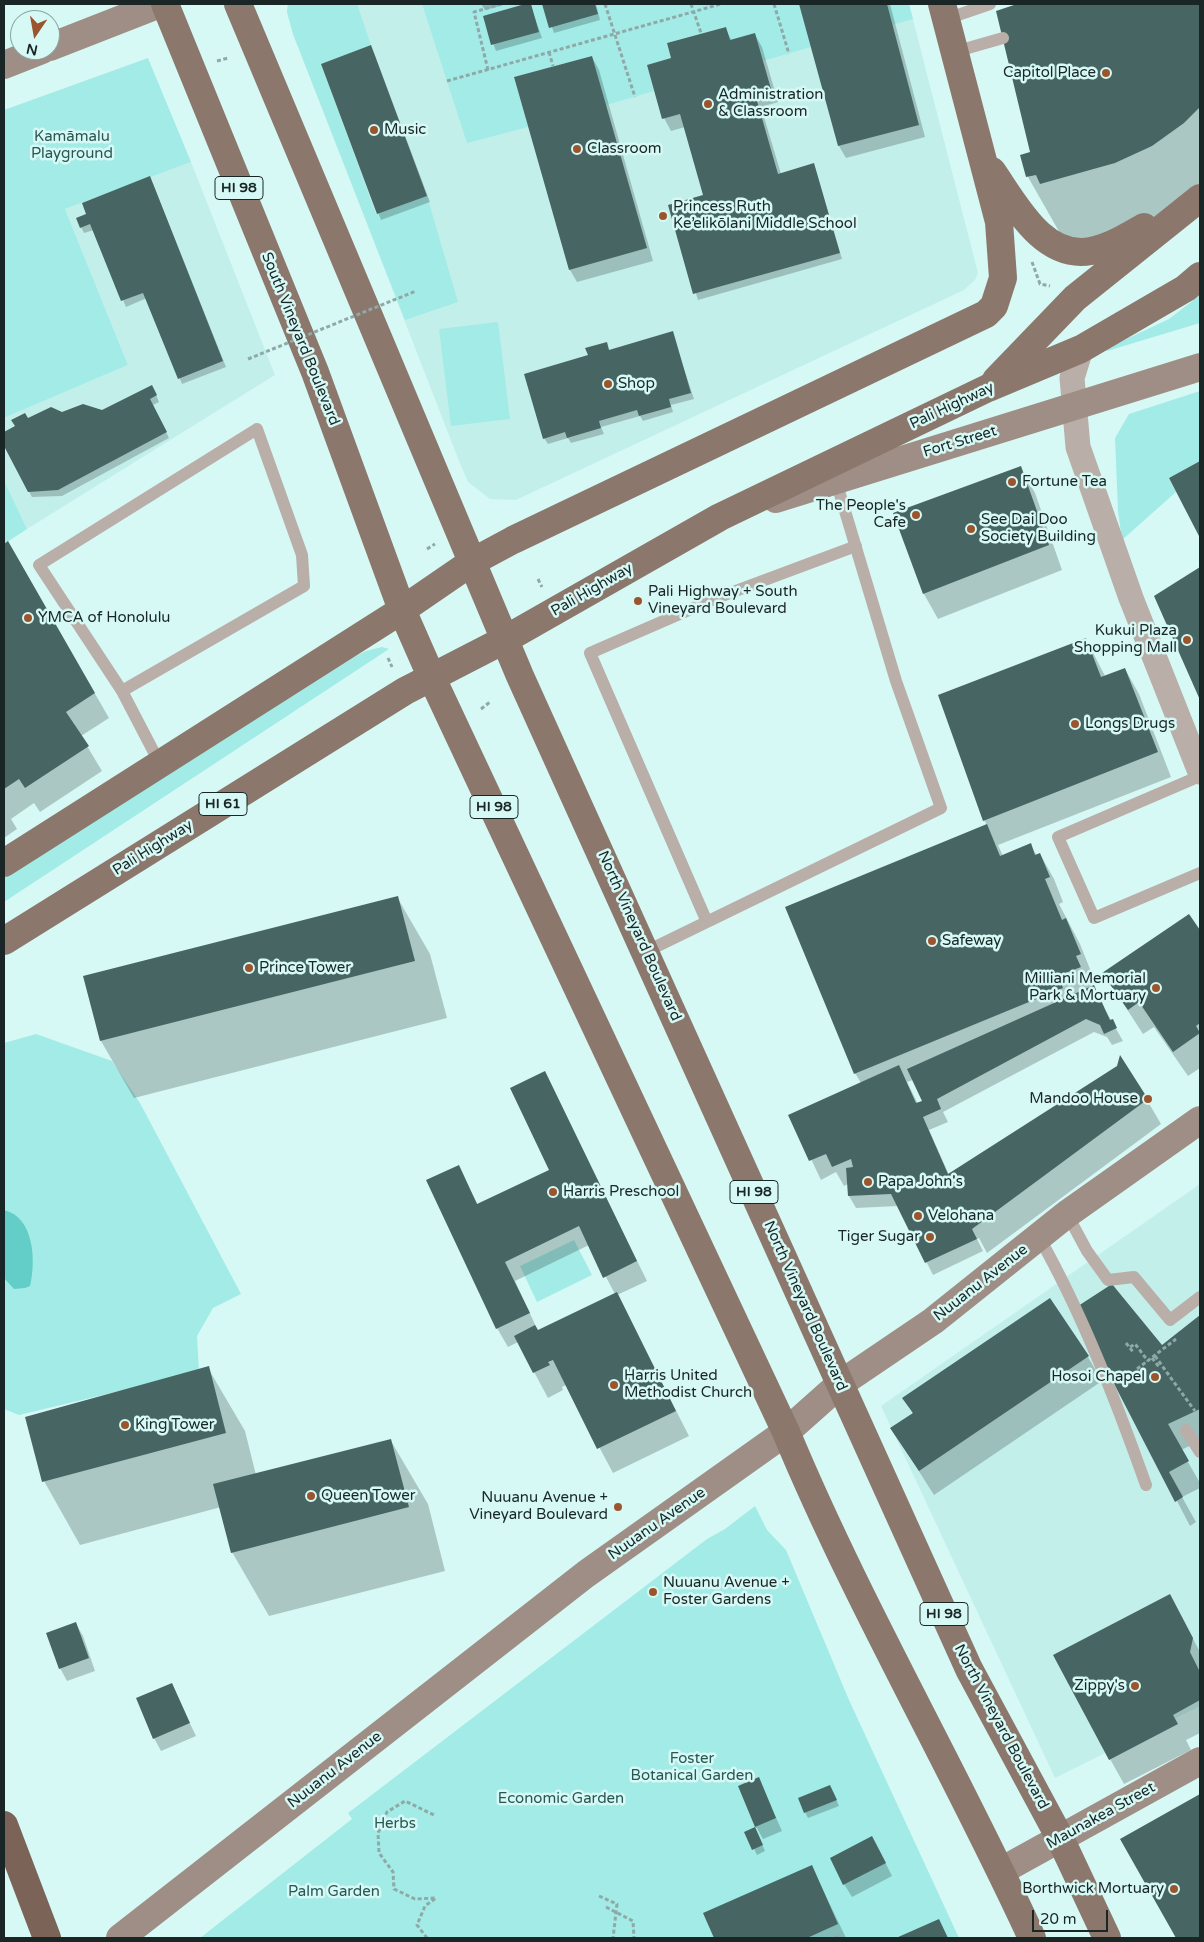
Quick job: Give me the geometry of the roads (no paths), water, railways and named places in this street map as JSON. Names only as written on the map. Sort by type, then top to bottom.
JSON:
[{"type":"highway","points":[[4,1825],[47,1938]]},
{"type":"main road","points":[[60,43],[160,4]]},
{"type":"main road","name":"South Vineyard Boulevard","points":[[165,4],[315,372],[402,610],[432,676]]},
{"type":"main road","name":"HI 98","points":[[238,4],[504,640]]},
{"type":"main road","points":[[4,863],[159,762],[402,610],[472,562],[513,540],[986,314],[994,306],[998,297],[1004,266],[999,222],[944,12]]},
{"type":"main road","points":[[4,65],[17,60]]},
{"type":"main road","points":[[981,155],[1031,224],[1048,241],[1063,249],[1077,252],[1108,246],[1200,197]]},
{"type":"main road","points":[[988,388],[1075,298],[1200,197]]},
{"type":"main road","name":"Pali Highway","points":[[4,941],[405,691],[504,640],[720,517],[988,388],[1081,350],[1186,288],[1200,276]]},
{"type":"main road","name":"Fort Street","points":[[720,517],[1200,367]]},
{"type":"main road","name":"North Vineyard Boulevard","points":[[504,640],[969,1669],[1060,1838],[1106,1938]]},
{"type":"main road","name":"HI 98","points":[[432,676],[786,1432],[817,1505],[1002,1871],[1032,1938]]},
{"type":"main road","name":"Nuuanu Avenue","points":[[125,1934],[586,1574],[786,1432],[840,1384],[933,1321],[1067,1214],[1200,1120]]},
{"type":"main road","name":"Maunakea Street","points":[[1002,1871],[1200,1761]]},
{"type":"street","points":[[1081,350],[1072,378],[1076,434],[1081,456],[1131,598],[1200,772]]},
{"type":"lane","points":[[944,12],[990,4]]},
{"type":"lane","points":[[954,52],[1002,38]]},
{"type":"lane","points":[[122,691],[304,586],[302,555],[257,429],[39,565],[122,691],[159,762]]},
{"type":"lane","points":[[645,952],[942,808],[896,681],[836,481]]},
{"type":"lane","points":[[707,922],[590,653],[714,599],[856,546]]},
{"type":"lane","points":[[1200,776],[1058,837],[1094,918],[1200,873]]},
{"type":"lane","points":[[1067,1214],[1087,1251],[1108,1280],[1134,1277],[1170,1320],[1200,1297]]},
{"type":"lane","points":[[1039,1238],[1059,1272],[1122,1417],[1146,1485]]},
{"type":"lane","points":[[1186,1430],[1200,1452]]},
{"type":"place","name":"Capitol Place","points":[[1106,73]]},
{"type":"place","name":"Administration & Classroom","points":[[708,104]]},
{"type":"place","name":"Music","points":[[374,130]]},
{"type":"place","name":"Classroom","points":[[577,149]]},
{"type":"place","name":"Princess Ruth Ke’elikōlani Middle School","points":[[663,216]]},
{"type":"place","name":"Shop","points":[[608,384]]},
{"type":"place","name":"Fortune Tea","points":[[1012,482]]},
{"type":"place","name":"The People's Cafe","points":[[916,515]]},
{"type":"place","name":"See Dai Doo Society Building","points":[[971,529]]},
{"type":"place","name":"Pali Highway + South Vineyard Boulevard","points":[[638,601]]},
{"type":"place","name":"YMCA of Honolulu","points":[[28,618]]},
{"type":"place","name":"Kukui Plaza Shopping Mall","points":[[1187,640]]},
{"type":"place","name":"Longs Drugs","points":[[1075,724]]},
{"type":"place","name":"Safeway","points":[[932,941]]},
{"type":"place","name":"Prince Tower","points":[[249,968]]},
{"type":"place","name":"Milliani Memorial Park & Mortuary","points":[[1156,988]]},
{"type":"place","name":"Mandoo House","points":[[1148,1099]]},
{"type":"place","name":"Papa John's","points":[[868,1182]]},
{"type":"place","name":"Harris Preschool","points":[[553,1192]]},
{"type":"place","name":"Velohana","points":[[918,1216]]},
{"type":"place","name":"Tiger Sugar","points":[[930,1237]]},
{"type":"place","name":"Hosoi Chapel","points":[[1155,1377]]},
{"type":"place","name":"Harris United Methodist Church","points":[[614,1385]]},
{"type":"place","name":"King Tower","points":[[125,1425]]},
{"type":"place","name":"Queen Tower","points":[[311,1496]]},
{"type":"place","name":"Nuuanu Avenue + Vineyard Boulevard","points":[[618,1507]]},
{"type":"place","name":"Nuuanu Avenue + Foster Gardens","points":[[653,1592]]},
{"type":"place","name":"Zippy's","points":[[1135,1686]]},
{"type":"place","name":"Borthwick Mortuary","points":[[1174,1889]]},
{"type":"park label","name":"Kamāmalu Playground","points":[[72,146]]},
{"type":"park label","name":"Foster Botanical Garden","points":[[692,1768]]},
{"type":"park label","name":"Economic Garden","points":[[561,1799]]},
{"type":"park label","name":"Herbs","points":[[395,1824]]},
{"type":"park label","name":"Palm Garden","points":[[334,1892]]}]
